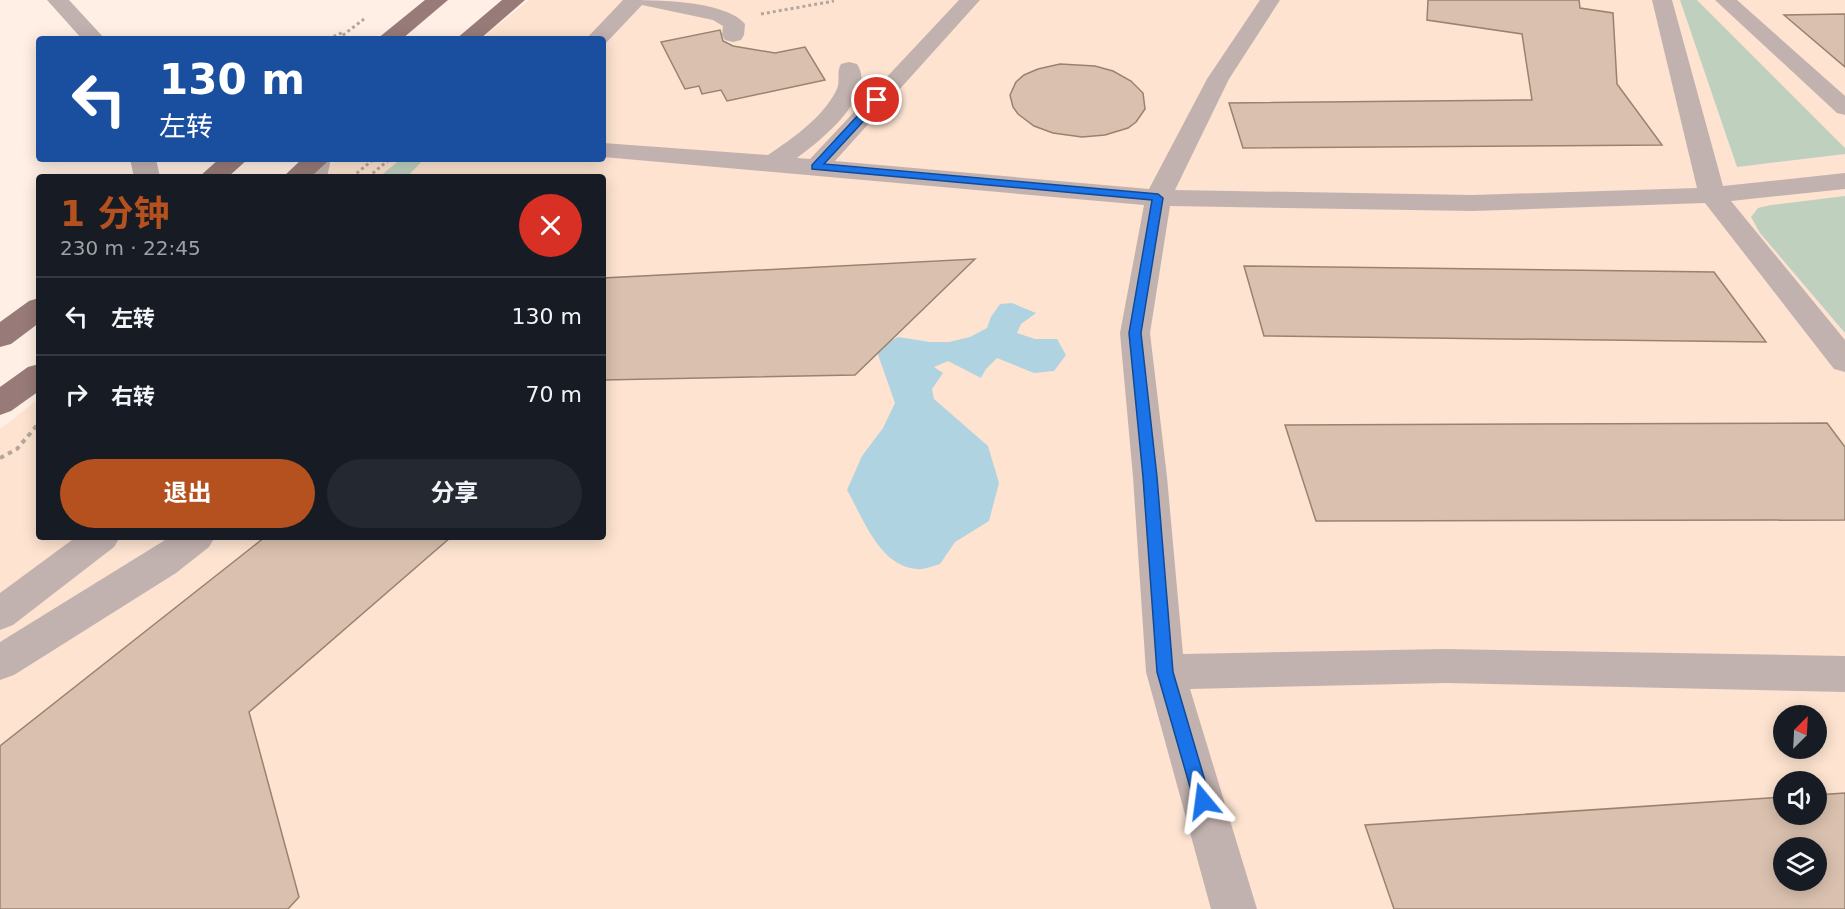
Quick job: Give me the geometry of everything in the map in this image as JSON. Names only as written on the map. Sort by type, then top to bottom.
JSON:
[{"type":"main road","points":[[392,36],[438,0]]},
{"type":"main road","points":[[471,36],[515,0]]},
{"type":"main road","points":[[216,174],[231,162]]},
{"type":"main road","points":[[300,174],[314,162]]},
{"type":"main road","points":[[0,337],[36,310]]},
{"type":"main road","points":[[0,403],[36,377]]},
{"type":"street","points":[[57,0],[91,36]]},
{"type":"street","points":[[600,36],[635,0]]},
{"type":"street","points":[[649,0],[720,15],[733,30]]},
{"type":"street","points":[[816,167],[970,0]]},
{"type":"street","points":[[1234,909],[1165,672],[1150,477],[1135,333],[1158,198],[1218,79],[1270,0]]},
{"type":"street","points":[[1662,0],[1712,195],[1845,361]]},
{"type":"street","points":[[1725,0],[1845,108]]},
{"type":"street","points":[[773,163],[797,148],[837,108],[851,86],[849,69]]},
{"type":"street","points":[[606,150],[1158,198],[1473,203],[1712,195],[1845,181]]},
{"type":"street","points":[[0,614],[98,540]]},
{"type":"street","points":[[0,663],[163,562],[193,540]]},
{"type":"street","points":[[1165,672],[1445,666],[1845,674]]},
{"type":"path","points":[[733,30],[758,15],[834,2]]},
{"type":"path","points":[[335,36],[350,29]]},
{"type":"path","points":[[356,174],[370,162]]},
{"type":"path","points":[[372,174],[386,162]]},
{"type":"path","points":[[0,458],[17,449],[36,427]]},
{"type":"shaded area","points":[[529,0],[1845,0],[1845,909],[0,909],[0,429],[36,401],[36,540],[606,540],[606,174],[320,174],[334,162],[606,162],[606,36],[485,36]]},
{"type":"green space","points":[[1680,0],[1697,0],[1845,148],[1845,154],[1737,167]]},
{"type":"green space","points":[[397,162],[421,162],[410,174],[383,174]]},
{"type":"green space","points":[[1845,196],[1845,333],[1760,233],[1751,217],[1758,208],[1771,205]]},
{"type":"water","points":[[1012,303],[1036,313],[1021,324],[1017,333],[1035,339],[1057,339],[1066,355],[1054,371],[1034,373],[997,358],[981,378],[948,361],[934,367],[943,373],[932,389],[934,399],[988,446],[999,483],[989,521],[955,542],[940,564],[919,569],[904,566],[883,551],[874,539],[847,490],[862,456],[883,428],[895,403],[876,349],[898,337],[930,342],[949,342],[970,337],[987,328],[1000,304]]},
{"type":"building","points":[[1428,0],[1579,0],[1580,8],[1613,13],[1617,84],[1662,145],[1243,148],[1229,103],[1532,100],[1522,34],[1427,20]]},
{"type":"building","points":[[1845,14],[1845,67],[1784,15]]},
{"type":"building","points":[[720,30],[723,41],[733,46],[775,53],[805,47],[825,80],[727,101],[721,90],[702,94],[699,86],[685,89],[661,42]]},
{"type":"building","points":[[1060,64],[1095,66],[1113,71],[1131,81],[1143,93],[1145,109],[1136,122],[1128,128],[1105,135],[1082,137],[1053,133],[1034,126],[1018,114],[1013,107],[1010,95],[1016,82],[1024,75]]},
{"type":"building","points":[[975,259],[855,375],[606,380],[606,278]]},
{"type":"building","points":[[1244,266],[1714,272],[1766,342],[1264,336]]},
{"type":"building","points":[[1827,423],[1845,447],[1845,520],[1316,521],[1285,425]]},
{"type":"building","points":[[261,540],[448,540],[249,712],[299,897],[288,909],[0,909],[0,746]]},
{"type":"building","points":[[1845,793],[1845,909],[1394,909],[1365,825],[1773,798],[1773,825],[1827,825],[1827,794]]},
{"type":"route","points":[[877,100],[816,167],[1158,198],[1135,333],[1150,477],[1165,672],[1203,801]]}]
